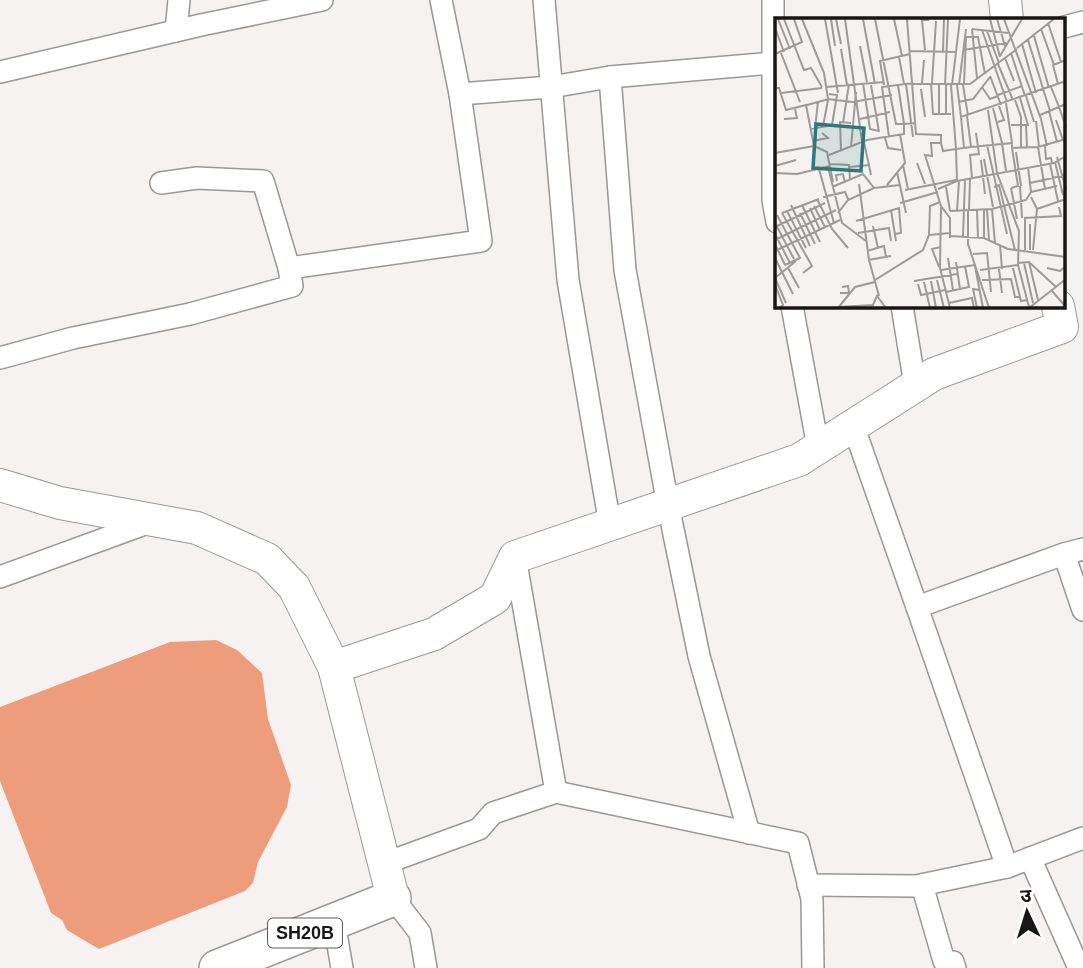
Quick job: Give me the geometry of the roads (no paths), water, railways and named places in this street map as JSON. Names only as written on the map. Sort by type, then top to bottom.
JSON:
[{"type":"main road","name":"SH20B","points":[[217,968],[393,898]]},
{"type":"street","points":[[176,31],[179,0]]},
{"type":"street","points":[[0,72],[322,0]]},
{"type":"street","points":[[289,268],[481,241],[460,93],[441,0]]},
{"type":"street","points":[[544,0],[568,280],[610,525]]},
{"type":"street","points":[[773,0],[775,211]]},
{"type":"street","points":[[1005,0],[1007,18]]},
{"type":"street","points":[[1066,26],[1083,22]]},
{"type":"street","points":[[460,93],[551,87],[610,77],[773,63]]},
{"type":"street","points":[[610,77],[625,270],[668,505],[699,656],[749,833]]},
{"type":"street","points":[[0,358],[73,338],[190,314],[292,286],[263,181],[197,178],[161,183]]},
{"type":"street","points":[[792,308],[818,447]]},
{"type":"street","points":[[902,308],[915,385]]},
{"type":"street","points":[[334,667],[434,634],[495,598],[515,557],[799,460],[934,374],[1068,317]]},
{"type":"street","points":[[853,425],[1007,867]]},
{"type":"street","points":[[0,485],[60,503],[197,528],[267,559],[295,587],[334,667],[393,898],[420,933],[426,968]]},
{"type":"street","points":[[0,577],[154,521]]},
{"type":"street","points":[[918,607],[1073,551],[1083,610]]},
{"type":"street","points":[[515,557],[556,792]]},
{"type":"street","points":[[383,864],[479,829],[493,813],[556,792],[797,843],[812,899],[813,968]]},
{"type":"street","points":[[808,885],[922,885],[1007,867],[1083,838]]},
{"type":"street","points":[[1030,858],[1079,968]]},
{"type":"street","points":[[922,885],[944,961],[953,962],[955,968]]},
{"type":"street","points":[[334,922],[342,968]]}]
